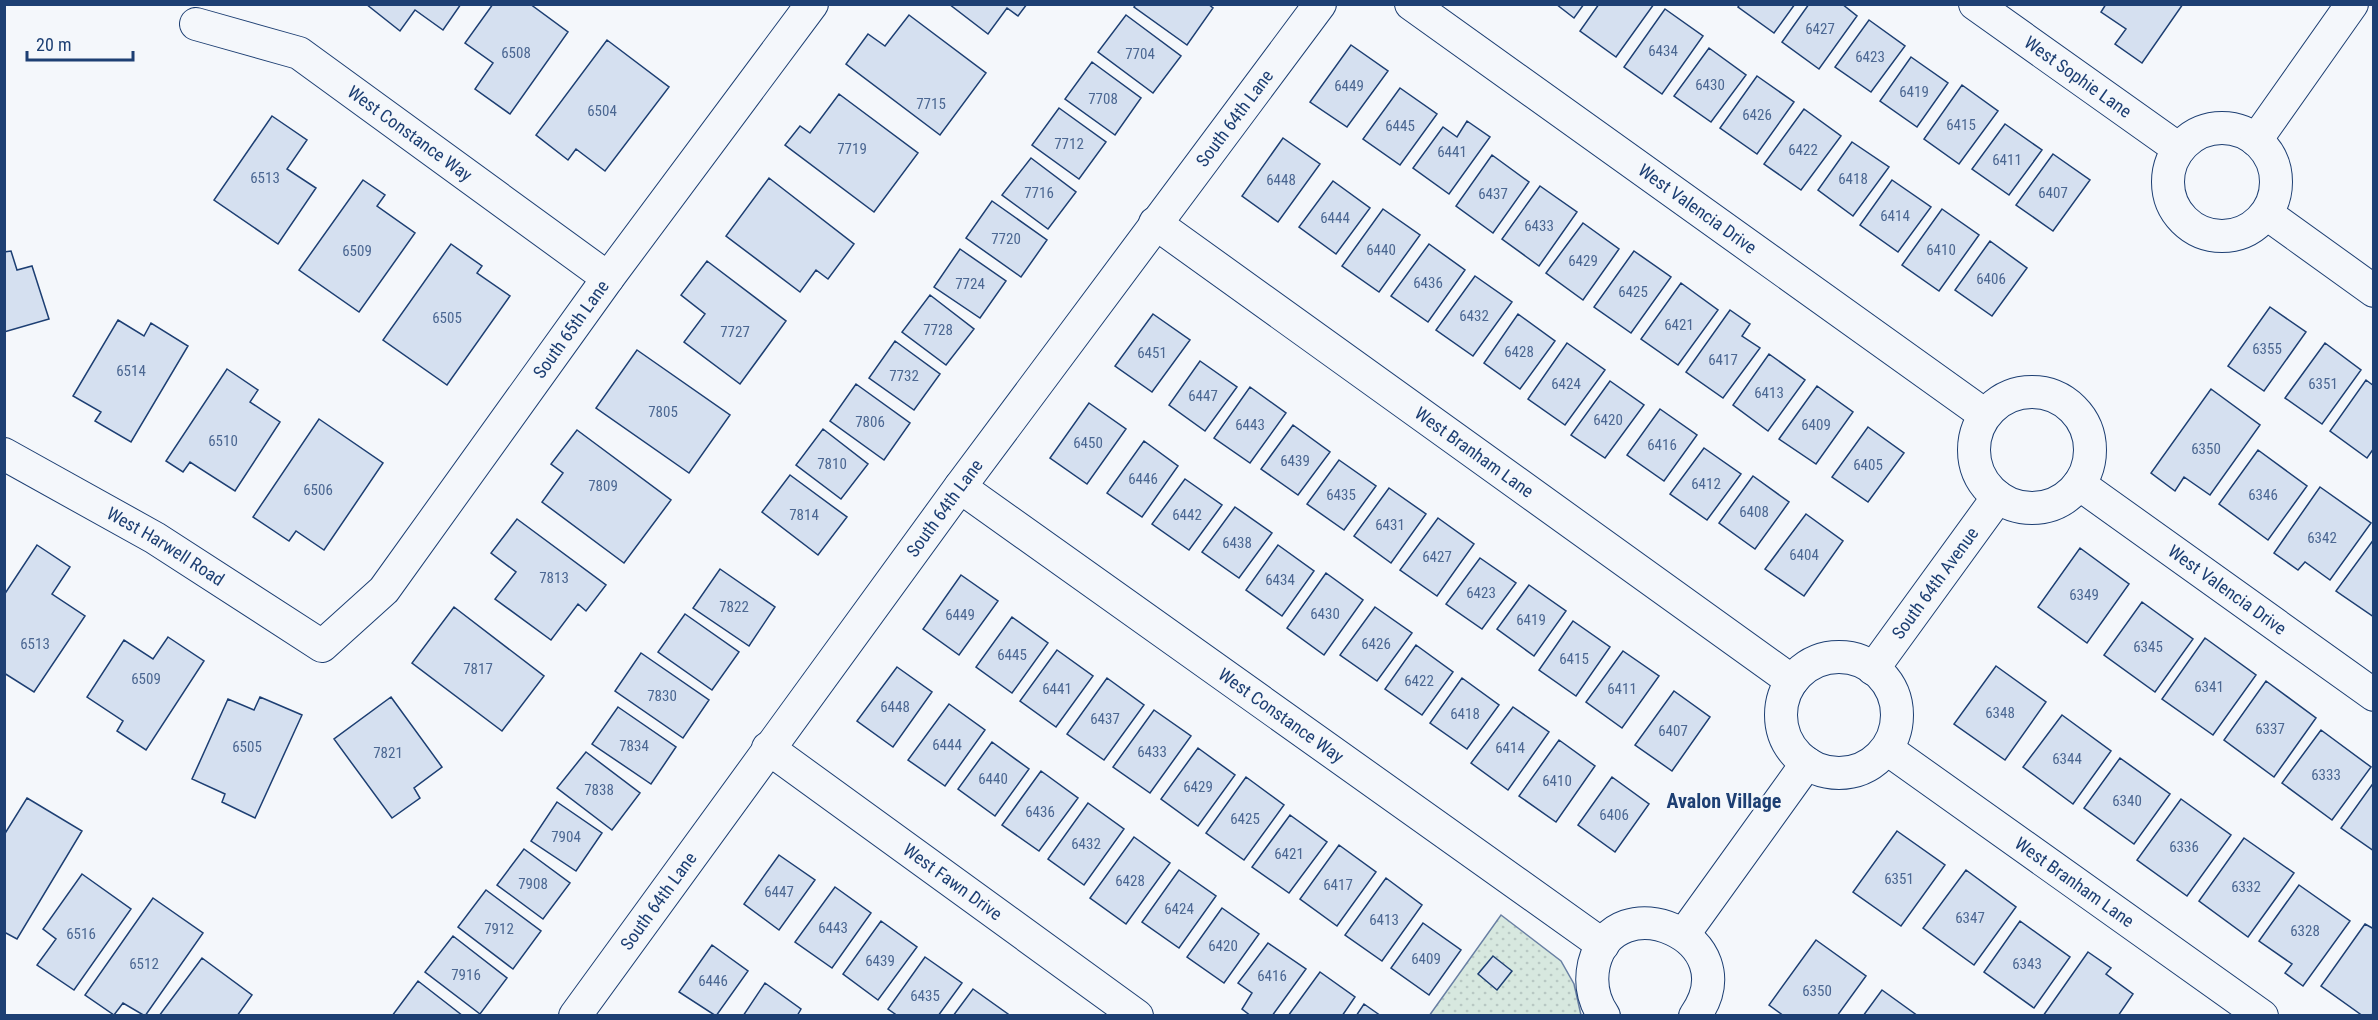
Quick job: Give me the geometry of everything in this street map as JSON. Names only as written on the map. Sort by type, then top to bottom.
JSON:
[{"type":"street","name":"South 65th Lane","points":[[322,646],[384,590],[608,278],[812,4]]},
{"type":"street","name":"South 64th Lane","points":[[575,1016],[960,487],[1320,4]]},
{"type":"street","name":"West Valencia Drive","points":[[1410,4],[1985,416]]},
{"type":"street","name":"West Sophie Lane","points":[[1975,4],[2178,149]]},
{"type":"street","points":[[2256,140],[2352,4]]},
{"type":"street","name":"West Constance Way","points":[[196,24],[299,53],[608,278]]},
{"type":"street","points":[[2224,128],[2241,132],[2256,140],[2266,150],[2276,175],[2277,189],[2267,214],[2256,225],[2227,237],[2212,236],[2191,226],[2175,209],[2169,194],[2171,163],[2178,149],[2191,138],[2206,130],[2224,128]]},
{"type":"street","points":[[2267,214],[2373,291]]},
{"type":"street","name":"West Branham Lane","points":[[1155,223],[1792,681]]},
{"type":"street","points":[[2038,393],[2057,398],[2073,410],[2085,427],[2090,446],[2088,466],[2079,484],[2067,497],[2051,506],[2033,508],[2015,506],[1998,497],[1985,485],[1977,469],[1974,450],[1977,432],[1985,416],[2000,402],[2018,394],[2038,393]]},
{"type":"street","name":"West Harwell Road","points":[[7,461],[154,538],[322,646]]},
{"type":"street","name":"West Valencia Drive","points":[[2079,484],[2373,695]]},
{"type":"street","name":"West Constance Way","points":[[960,487],[1603,945]]},
{"type":"street","name":"South 64th Avenue","points":[[1873,669],[1998,497]]},
{"type":"street","points":[[1840,657],[1857,660],[1873,669],[1886,681],[1896,706],[1895,733],[1887,749],[1874,762],[1858,770],[1841,773],[1823,771],[1807,763],[1789,744],[1781,718],[1786,692],[1792,681],[1805,668],[1821,660],[1840,657]]},
{"type":"street","name":"West Fawn Drive","points":[[768,748],[1137,1016]]},
{"type":"street","name":"West Branham Lane","points":[[1887,749],[2262,1016]]},
{"type":"street","points":[[1684,934],[1807,763]]},
{"type":"street","points":[[1604,1016],[1593,993],[1592,976],[1595,960],[1603,945],[1616,933],[1632,925],[1650,922],[1668,925],[1684,934],[1697,947],[1705,963],[1708,980],[1705,998],[1697,1015]]},
{"type":"shaded area","points":[[1501,915],[1561,961],[1574,984],[1581,1015],[1429,1016]]},
{"type":"building","points":[[366,4],[461,4],[443,30],[415,10],[400,31]]},
{"type":"building","points":[[493,4],[530,4],[568,32],[510,114],[475,89],[493,63],[465,43]]},
{"type":"building","points":[[949,4],[1027,4],[1018,16],[1007,8],[988,34]]},
{"type":"building","points":[[1136,4],[1208,4],[1213,8],[1187,45],[1134,7]]},
{"type":"building","points":[[1556,4],[1584,4],[1574,18]]},
{"type":"building","points":[[1599,4],[1654,4],[1616,57],[1580,31]]},
{"type":"building","points":[[1740,4],[1795,4],[1774,33],[1738,7]]},
{"type":"building","points":[[1809,4],[1842,4],[1857,16],[1819,69],[1782,42]]},
{"type":"building","points":[[2106,4],[2183,4],[2142,63],[2115,44],[2126,29],[2101,12]]},
{"type":"building","points":[[1665,9],[1703,36],[1662,94],[1624,67]]},
{"type":"building","points":[[909,15],[986,73],[940,135],[846,64],[868,34],[885,46]]},
{"type":"building","points":[[1126,15],[1181,56],[1153,93],[1098,52]]},
{"type":"building","points":[[1869,20],[1905,46],[1871,92],[1835,67]]},
{"type":"building","points":[[607,40],[669,87],[605,171],[576,149],[568,160],[536,135]]},
{"type":"building","points":[[1351,45],[1388,71],[1347,127],[1310,102]]},
{"type":"building","points":[[1709,48],[1746,75],[1711,122],[1674,96]]},
{"type":"building","points":[[1911,57],[1948,83],[1917,127],[1880,101]]},
{"type":"building","points":[[1092,62],[1141,98],[1115,135],[1065,99]]},
{"type":"building","points":[[1757,76],[1794,102],[1757,154],[1720,128]]},
{"type":"building","points":[[1962,85],[1998,111],[1959,164],[1924,139]]},
{"type":"building","points":[[1400,88],[1437,114],[1400,165],[1363,139]]},
{"type":"building","points":[[839,94],[918,153],[874,212],[785,145],[800,126],[810,133]]},
{"type":"building","points":[[1059,108],[1106,142],[1079,179],[1032,145]]},
{"type":"building","points":[[1804,109],[1841,136],[1801,190],[1764,164]]},
{"type":"building","points":[[272,116],[307,140],[287,169],[316,188],[278,244],[214,200]]},
{"type":"building","points":[[1467,121],[1490,137],[1449,194],[1413,168],[1443,127],[1457,137]]},
{"type":"building","points":[[2005,124],[2042,150],[2009,195],[1972,169]]},
{"type":"building","points":[[1283,138],[1320,164],[1278,222],[1242,196]]},
{"type":"building","points":[[1852,142],[1889,167],[1853,216],[1818,190]]},
{"type":"building","points":[[2053,154],[2090,180],[2053,231],[2016,205]]},
{"type":"building","points":[[1492,155],[1529,182],[1493,233],[1456,206]]},
{"type":"building","points":[[1031,158],[1076,192],[1048,229],[1002,195]]},
{"type":"building","points":[[769,178],[854,244],[828,279],[816,270],[800,292],[726,236]]},
{"type":"building","points":[[363,180],[385,195],[377,206],[415,233],[359,312],[299,270]]},
{"type":"building","points":[[1892,180],[1931,207],[1898,252],[1860,225]]},
{"type":"building","points":[[1333,181],[1370,208],[1336,254],[1299,227]]},
{"type":"building","points":[[1540,186],[1577,212],[1539,266],[1502,239]]},
{"type":"building","points":[[992,201],[1047,240],[1021,277],[966,238]]},
{"type":"building","points":[[1383,209],[1420,235],[1379,292],[1342,266]]},
{"type":"building","points":[[1942,209],[1979,235],[1939,291],[1902,265]]},
{"type":"building","points":[[1583,223],[1619,249],[1583,300],[1546,273]]},
{"type":"building","points":[[1990,241],[2027,268],[1992,316],[1955,290]]},
{"type":"building","points":[[451,244],[482,266],[477,273],[510,296],[447,385],[383,340]]},
{"type":"building","points":[[1429,244],[1465,270],[1428,322],[1391,296]]},
{"type":"building","points":[[960,249],[1006,281],[980,318],[934,287]]},
{"type":"building","points":[[11,251],[17,270],[32,266],[49,319],[4,332],[4,252]]},
{"type":"building","points":[[1634,251],[1671,277],[1631,333],[1594,307]]},
{"type":"building","points":[[707,261],[786,321],[740,384],[684,342],[705,314],[681,295]]},
{"type":"building","points":[[1475,276],[1512,302],[1473,356],[1436,330]]},
{"type":"building","points":[[1681,283],[1718,310],[1678,365],[1641,339]]},
{"type":"building","points":[[930,295],[974,329],[946,365],[902,332]]},
{"type":"building","points":[[2270,307],[2306,332],[2264,391],[2228,366]]},
{"type":"building","points":[[1730,310],[1750,324],[1742,336],[1760,348],[1723,398],[1686,372]]},
{"type":"building","points":[[1153,314],[1190,340],[1152,392],[1115,366]]},
{"type":"building","points":[[1518,314],[1555,341],[1520,389],[1484,363]]},
{"type":"building","points":[[118,320],[144,336],[151,323],[188,346],[131,442],[95,421],[101,412],[73,396]]},
{"type":"building","points":[[895,341],[940,374],[914,410],[869,378]]},
{"type":"building","points":[[1567,343],[1605,370],[1565,425],[1528,399]]},
{"type":"building","points":[[2325,343],[2361,370],[2322,424],[2285,398]]},
{"type":"building","points":[[637,350],[730,415],[689,473],[596,408]]},
{"type":"building","points":[[1769,354],[1805,380],[1768,431],[1733,405]]},
{"type":"building","points":[[1200,361],[1237,387],[1205,431],[1169,405]]},
{"type":"building","points":[[227,369],[258,390],[250,402],[280,422],[235,491],[190,462],[183,472],[166,461]]},
{"type":"building","points":[[2366,380],[2374,386],[2374,448],[2367,458],[2330,431]]},
{"type":"building","points":[[1610,381],[1644,405],[1605,458],[1571,435]]},
{"type":"building","points":[[856,384],[910,423],[884,460],[830,421]]},
{"type":"building","points":[[1817,386],[1853,412],[1816,464],[1779,439]]},
{"type":"building","points":[[1250,387],[1286,413],[1250,463],[1214,438]]},
{"type":"building","points":[[2211,389],[2260,425],[2210,495],[2184,477],[2175,491],[2151,473]]},
{"type":"building","points":[[1089,403],[1126,429],[1087,484],[1050,458]]},
{"type":"building","points":[[1660,409],[1697,435],[1664,481],[1627,455]]},
{"type":"building","points":[[319,419],[383,463],[324,550],[296,531],[289,541],[253,517]]},
{"type":"building","points":[[1293,425],[1330,452],[1298,495],[1261,469]]},
{"type":"building","points":[[1868,427],[1904,453],[1868,502],[1832,477]]},
{"type":"building","points":[[823,429],[868,464],[841,499],[796,465]]},
{"type":"building","points":[[577,430],[671,500],[624,563],[542,502],[563,473],[551,464]]},
{"type":"building","points":[[1144,441],[1178,466],[1142,517],[1107,493]]},
{"type":"building","points":[[1704,448],[1741,474],[1707,520],[1670,494]]},
{"type":"building","points":[[2258,450],[2307,486],[2268,540],[2219,504]]},
{"type":"building","points":[[1339,460],[1376,486],[1344,530],[1307,504]]},
{"type":"building","points":[[790,475],[847,517],[818,555],[762,512]]},
{"type":"building","points":[[1753,476],[1789,502],[1755,549],[1719,523]]},
{"type":"building","points":[[1185,479],[1222,505],[1189,550],[1152,524]]},
{"type":"building","points":[[2320,487],[2371,523],[2330,580],[2305,562],[2298,570],[2274,553]]},
{"type":"building","points":[[1389,488],[1426,514],[1391,563],[1354,536]]},
{"type":"building","points":[[1235,507],[1272,533],[1239,578],[1202,552]]},
{"type":"building","points":[[1806,514],[1843,541],[1804,596],[1765,569]]},
{"type":"building","points":[[1438,518],[1474,544],[1437,596],[1400,570]]},
{"type":"building","points":[[517,519],[606,585],[586,611],[578,604],[551,640],[495,599],[516,572],[491,553]]},
{"type":"building","points":[[2374,539],[2374,617],[2336,591]]},
{"type":"building","points":[[37,545],[70,567],[52,594],[85,616],[34,692],[4,673],[4,595]]},
{"type":"building","points":[[1278,545],[1314,571],[1282,616],[1246,590]]},
{"type":"building","points":[[2080,548],[2129,584],[2087,643],[2038,607]]},
{"type":"building","points":[[1480,558],[1516,583],[1482,629],[1446,604]]},
{"type":"building","points":[[720,569],[775,607],[749,646],[693,608]]},
{"type":"building","points":[[1326,573],[1363,600],[1324,655],[1287,628]]},
{"type":"building","points":[[961,575],[998,601],[959,655],[923,629]]},
{"type":"building","points":[[1529,585],[1566,611],[1534,656],[1497,629]]},
{"type":"building","points":[[2142,602],[2193,639],[2155,692],[2104,655]]},
{"type":"building","points":[[454,607],[544,676],[502,731],[412,663]]},
{"type":"building","points":[[1375,607],[1412,633],[1377,681],[1340,655]]},
{"type":"building","points":[[685,614],[739,652],[712,690],[658,652]]},
{"type":"building","points":[[1012,617],[1048,643],[1012,693],[976,667]]},
{"type":"building","points":[[1573,621],[1610,647],[1576,696],[1539,670]]},
{"type":"building","points":[[168,637],[204,661],[146,750],[117,731],[123,721],[87,697],[124,640],[153,659]]},
{"type":"building","points":[[2205,638],[2256,675],[2213,735],[2162,699]]},
{"type":"building","points":[[1416,645],[1453,672],[1422,715],[1385,689]]},
{"type":"building","points":[[1057,650],[1093,676],[1056,727],[1020,701]]},
{"type":"building","points":[[1623,651],[1659,676],[1622,728],[1586,702]]},
{"type":"building","points":[[641,653],[709,700],[683,738],[615,691]]},
{"type":"building","points":[[1996,666],[2046,702],[2005,760],[1954,724]]},
{"type":"building","points":[[897,667],[932,692],[893,747],[857,721]]},
{"type":"building","points":[[1107,678],[1144,705],[1104,760],[1067,734]]},
{"type":"building","points":[[1462,678],[1499,705],[1467,749],[1430,723]]},
{"type":"building","points":[[2266,681],[2316,718],[2274,777],[2224,740]]},
{"type":"building","points":[[1674,691],[1710,717],[1672,771],[1635,745]]},
{"type":"building","points":[[260,697],[302,715],[255,818],[222,802],[225,794],[192,779],[228,699],[254,710]]},
{"type":"building","points":[[391,697],[442,767],[414,788],[420,798],[392,818],[334,739]]},
{"type":"building","points":[[949,704],[985,730],[945,786],[908,760]]},
{"type":"building","points":[[618,707],[676,747],[651,784],[592,744]]},
{"type":"building","points":[[1513,707],[1549,732],[1508,790],[1471,763]]},
{"type":"building","points":[[1154,710],[1191,736],[1150,793],[1113,767]]},
{"type":"building","points":[[2062,715],[2111,751],[2073,804],[2023,767]]},
{"type":"building","points":[[2321,730],[2371,767],[2332,820],[2282,783]]},
{"type":"building","points":[[1559,740],[1595,766],[1556,822],[1519,796]]},
{"type":"building","points":[[992,742],[1029,769],[995,816],[958,789]]},
{"type":"building","points":[[1198,748],[1235,775],[1198,826],[1161,799]]},
{"type":"building","points":[[586,752],[640,793],[612,830],[557,788]]},
{"type":"building","points":[[2120,758],[2170,794],[2134,844],[2084,808]]},
{"type":"building","points":[[1041,771],[1078,798],[1039,851],[1002,825]]},
{"type":"building","points":[[1246,777],[1284,805],[1244,860],[1206,833]]},
{"type":"building","points":[[1612,777],[1649,804],[1615,852],[1578,825]]},
{"type":"building","points":[[2374,782],[2374,851],[2341,828]]},
{"type":"building","points":[[27,798],[82,831],[17,939],[4,932],[4,835]]},
{"type":"building","points":[[2181,799],[2231,835],[2187,896],[2137,860]]},
{"type":"building","points":[[557,802],[602,833],[576,871],[531,841]]},
{"type":"building","points":[[1088,803],[1124,829],[1084,885],[1048,859]]},
{"type":"building","points":[[1290,815],[1327,842],[1289,893],[1252,867]]},
{"type":"building","points":[[1897,831],[1945,865],[1901,926],[1853,892]]},
{"type":"building","points":[[1134,837],[1170,863],[1126,924],[1090,898]]},
{"type":"building","points":[[2244,838],[2294,873],[2248,937],[2199,901]]},
{"type":"building","points":[[1339,845],[1376,872],[1337,926],[1300,899]]},
{"type":"building","points":[[524,849],[570,883],[543,919],[497,885]]},
{"type":"building","points":[[779,855],[815,880],[779,930],[744,904]]},
{"type":"building","points":[[1179,870],[1216,896],[1179,948],[1142,922]]},
{"type":"building","points":[[1966,870],[2016,907],[1974,965],[1923,928]]},
{"type":"building","points":[[82,874],[131,909],[74,990],[37,965],[56,939],[43,929]]},
{"type":"building","points":[[1386,878],[1422,905],[1382,961],[1345,935]]},
{"type":"building","points":[[2299,885],[2350,921],[2303,986],[2285,973],[2292,964],[2259,941]]},
{"type":"building","points":[[835,887],[871,913],[832,968],[795,942]]},
{"type":"building","points":[[486,890],[541,931],[513,969],[458,927]]},
{"type":"building","points":[[153,898],[203,933],[145,1016],[123,1003],[114,1015],[85,995]]},
{"type":"building","points":[[1222,908],[1259,934],[1224,983],[1187,957]]},
{"type":"building","points":[[881,921],[917,947],[878,1000],[843,974]]},
{"type":"building","points":[[2020,921],[2070,957],[2034,1008],[1984,972]]},
{"type":"building","points":[[1423,923],[1461,950],[1429,995],[1391,968]]},
{"type":"building","points":[[2365,924],[2374,929],[2374,1012],[2371,1016],[2363,1016],[2321,986]]},
{"type":"building","points":[[453,936],[507,978],[480,1014],[425,972]]},
{"type":"building","points":[[1816,940],[1866,976],[1837,1016],[1784,1016],[1769,1005]]},
{"type":"building","points":[[1268,943],[1306,969],[1272,1016],[1251,1016],[1242,1009],[1252,993],[1238,983]]},
{"type":"building","points":[[712,945],[748,971],[716,1016],[679,992]]},
{"type":"building","points":[[2088,952],[2111,968],[2106,974],[2133,994],[2118,1016],[2043,1016]]},
{"type":"building","points":[[1493,956],[1512,971],[1497,990],[1478,974]]},
{"type":"building","points":[[925,957],[962,983],[938,1016],[898,1016],[888,1009]]},
{"type":"building","points":[[202,958],[252,995],[237,1016],[159,1016]]},
{"type":"building","points":[[1320,972],[1355,997],[1342,1016],[1288,1016]]},
{"type":"building","points":[[418,981],[463,1016],[392,1016]]},
{"type":"building","points":[[765,983],[801,1009],[797,1016],[743,1016]]},
{"type":"building","points":[[973,989],[1008,1014],[1007,1016],[953,1016]]},
{"type":"building","points":[[1882,990],[1918,1016],[1863,1016]]},
{"type":"building","points":[[1364,1004],[1381,1016],[1356,1016]]},
{"type":"district","name":"Avalon Village","points":[[1724,801]]}]
